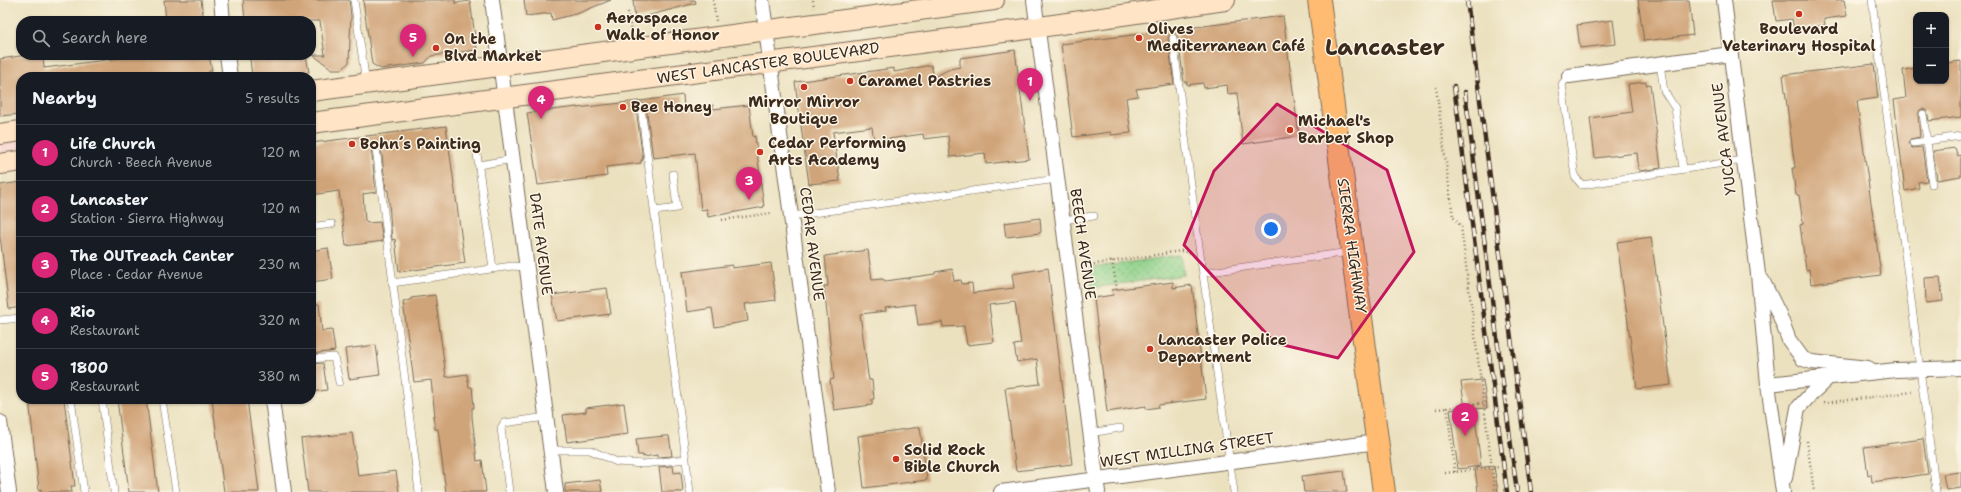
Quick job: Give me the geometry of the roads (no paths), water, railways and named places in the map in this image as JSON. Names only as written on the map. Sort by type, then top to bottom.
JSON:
[{"type":"main road","name":"SIERRA HIGHWAY","points":[[1319,0],[1384,492]]},
{"type":"street","points":[[221,0],[223,16]]},
{"type":"street","name":"DATE AVENUE","points":[[492,0],[556,492]]},
{"type":"street","name":"CEDAR AVENUE","points":[[762,0],[828,492]]},
{"type":"street","points":[[316,90],[994,0]]},
{"type":"street","name":"BEECH AVENUE","points":[[1034,0],[1097,486]]},
{"type":"street","name":"WEST LANCASTER BOULEVARD","points":[[316,122],[1037,27],[1225,0]]},
{"type":"street","name":"YUCCA AVENUE","points":[[1724,0],[1758,274],[1768,384],[1783,491]]},
{"type":"street","points":[[1569,76],[1731,54]]},
{"type":"street","points":[[228,60],[229,72]]},
{"type":"street","points":[[0,134],[16,132]]},
{"type":"street","points":[[0,164],[16,162]]},
{"type":"street","name":"YUCCA AVENUE","points":[[1758,274],[1779,314],[1789,340],[1803,359],[1812,362],[1896,370]]},
{"type":"street","points":[[1768,384],[1896,370],[1961,368]]},
{"type":"street","points":[[1783,491],[1798,408],[1810,394],[1828,378]]},
{"type":"street","points":[[273,404],[284,492]]},
{"type":"street","points":[[0,422],[9,492]]},
{"type":"street","name":"WEST MILLING STREET","points":[[1001,492],[1097,486],[1230,462],[1377,442]]},
{"type":"lane","points":[[354,0],[366,83]]},
{"type":"lane","points":[[1872,0],[1936,492]]},
{"type":"lane","points":[[1173,38],[1200,255],[1234,492]]},
{"type":"lane","points":[[1660,64],[1664,91],[1675,108],[1683,170]]},
{"type":"lane","points":[[1569,76],[1562,84],[1575,177],[1582,185],[1743,160]]},
{"type":"lane","points":[[641,107],[690,492]]},
{"type":"lane","points":[[1923,114],[1932,184]]},
{"type":"lane","points":[[1913,143],[1961,136]]},
{"type":"lane","points":[[476,147],[493,268]]},
{"type":"lane","points":[[376,148],[419,492]]},
{"type":"lane","points":[[479,165],[513,159]]},
{"type":"lane","points":[[655,211],[677,208],[673,174]]},
{"type":"lane","points":[[792,216],[1057,180]]},
{"type":"lane","points":[[1062,220],[1094,216]]},
{"type":"lane","points":[[316,226],[332,224]]},
{"type":"lane","points":[[1203,273],[1353,252]]},
{"type":"lane","points":[[392,283],[493,268],[512,266],[526,267]]},
{"type":"lane","points":[[0,320],[16,318]]},
{"type":"lane","points":[[316,358],[334,356],[339,382]]},
{"type":"lane","points":[[72,404],[84,492]]},
{"type":"lane","points":[[103,404],[114,492]]},
{"type":"lane","points":[[163,404],[176,492]]},
{"type":"lane","points":[[509,492],[501,428],[504,423],[546,417]]},
{"type":"lane","points":[[1090,433],[1120,428]]},
{"type":"lane","points":[[550,450],[590,450],[617,462],[643,464],[686,459]]},
{"type":"railway","points":[[1467,0],[1531,492]]},
{"type":"railway","points":[[1454,86],[1507,492]]},
{"type":"railway","points":[[1465,92],[1517,492]]},
{"type":"place","name":"Boulevard Veterinary Hospital","points":[[1799,14]]},
{"type":"place","name":"Aerospace Walk of Honor","points":[[598,27]]},
{"type":"place","name":"Olives Mediterranean Café","points":[[1139,38]]},
{"type":"place","name":"On the Blvd Market","points":[[436,48]]},
{"type":"place","name":"1800","points":[[413,57]]},
{"type":"place","name":"Caramel Pastries","points":[[850,81]]},
{"type":"place","name":"Mirror Mirror Boutique","points":[[804,87]]},
{"type":"place","name":"Life Church","points":[[1030,101]]},
{"type":"place","name":"Bee Honey","points":[[623,107]]},
{"type":"place","name":"Rio","points":[[541,119]]},
{"type":"place","name":"Michael's Barber Shop","points":[[1290,130]]},
{"type":"place","name":"Bohn´s Painting","points":[[352,144]]},
{"type":"place","name":"Cedar Performing Arts Academy","points":[[760,152]]},
{"type":"place","name":"The OUTreach Center","points":[[749,200]]},
{"type":"place","name":"Lancaster Police Department","points":[[1150,349]]},
{"type":"place","name":"Lancaster","points":[[1465,436]]},
{"type":"place","name":"Solid Rock Bible Church","points":[[896,459]]},
{"type":"district","name":"Lancaster","points":[[1385,47]]}]
